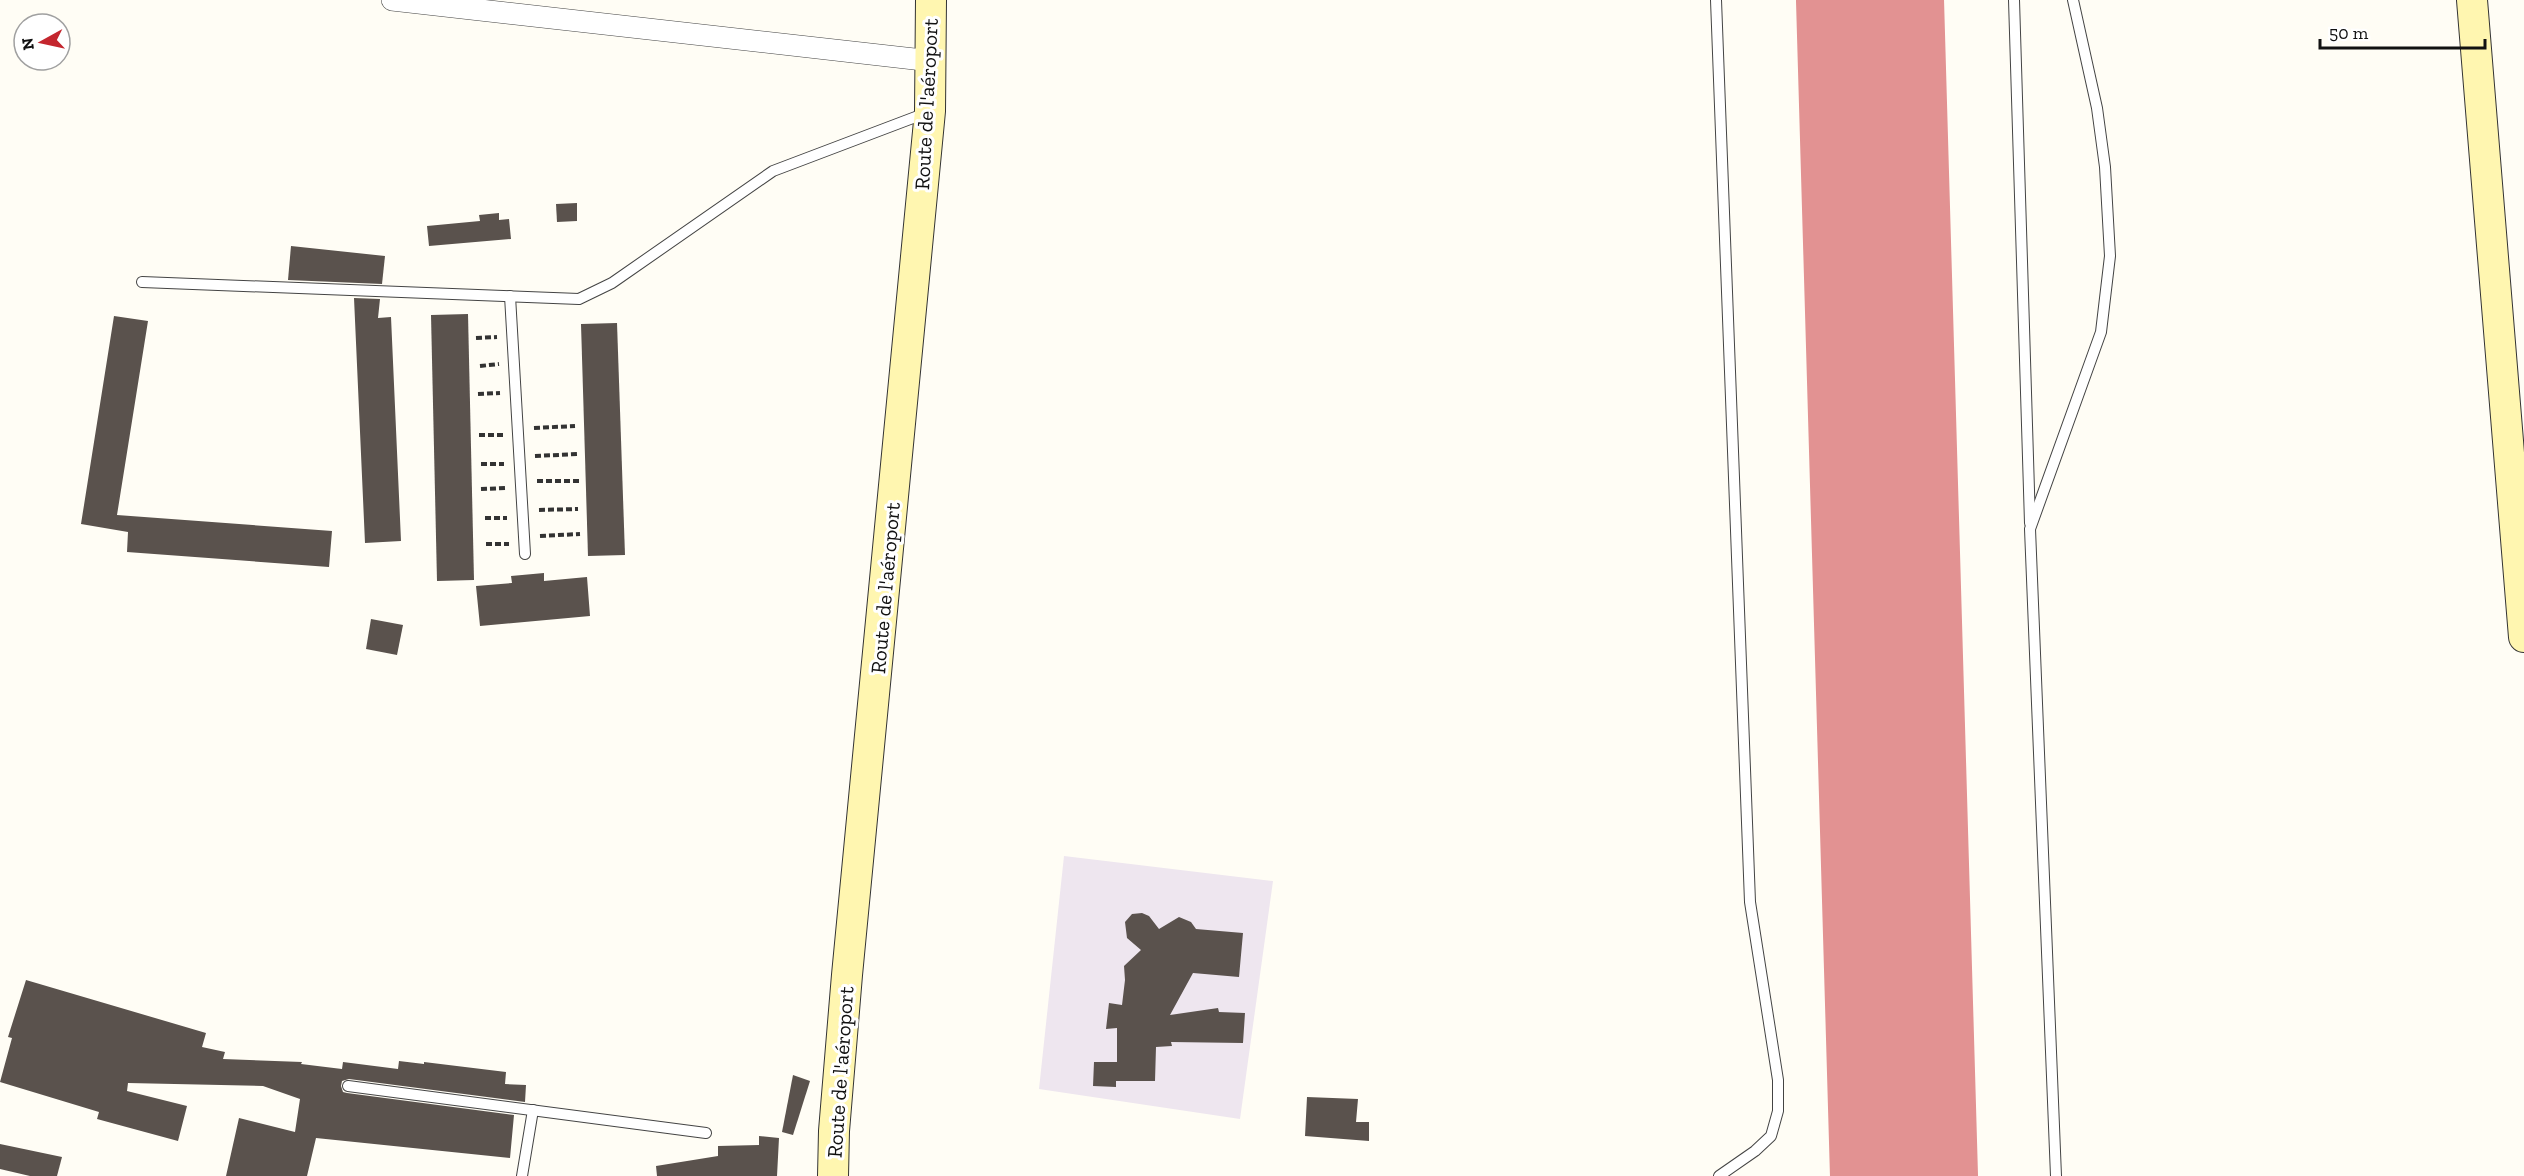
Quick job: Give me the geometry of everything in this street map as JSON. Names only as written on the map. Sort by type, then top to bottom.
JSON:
[{"type":"street","points":[[392,0],[932,61]]},
{"type":"street","name":"Route de l'aéroport","points":[[833,1176],[834,1131],[846,986],[930,111],[931,0]]},
{"type":"street","points":[[2472,0],[2515,386],[2524,637]]},
{"type":"lane","points":[[1716,0],[1750,902],[1778,1080],[1778,1111],[1771,1136],[1755,1151],[1719,1176]]},
{"type":"lane","points":[[2014,0],[2030,529],[2056,1176]]},
{"type":"lane","points":[[2030,529],[2101,332],[2110,256],[2105,167],[2097,108],[2073,0]]},
{"type":"lane","points":[[142,282],[579,299],[612,283],[773,171],[930,111]]},
{"type":"lane","points":[[510,296],[525,545]]},
{"type":"lane","points":[[348,1086],[706,1133]]},
{"type":"lane","points":[[522,1176],[533,1110]]},
{"type":"path","points":[[478,394],[516,392]]},
{"type":"path","points":[[479,435],[575,426]]},
{"type":"path","points":[[481,464],[578,454]]},
{"type":"path","points":[[482,489],[579,481]]},
{"type":"path","points":[[485,518],[578,509]]},
{"type":"path","points":[[486,544],[525,545],[580,534]]},
{"type":"shaded area","points":[[1064,856],[1273,881],[1240,1119],[1039,1089]]},
{"type":"building","points":[[577,203],[577,221],[557,222],[556,204]]},
{"type":"building","points":[[499,213],[499,220],[509,219],[511,239],[429,246],[427,226],[480,221],[479,215]]},
{"type":"building","points":[[291,246],[385,256],[382,284],[288,280]]},
{"type":"building","points":[[354,298],[380,299],[378,318],[391,317],[401,541],[365,543]]},
{"type":"building","points":[[468,314],[474,580],[437,581],[431,315]]},
{"type":"building","points":[[114,316],[148,321],[117,515],[332,531],[329,567],[127,552],[128,532],[81,524]]},
{"type":"building","points":[[617,323],[625,555],[588,556],[581,324]]},
{"type":"building","points":[[544,573],[544,581],[587,577],[590,616],[480,626],[476,586],[512,583],[511,576]]},
{"type":"building","points":[[371,619],[403,625],[397,655],[366,649]]},
{"type":"building","points":[[1142,913],[1149,916],[1159,929],[1179,917],[1191,922],[1196,929],[1243,933],[1239,977],[1193,973],[1170,1015],[1218,1008],[1219,1012],[1245,1013],[1243,1043],[1171,1042],[1172,1046],[1156,1047],[1155,1081],[1116,1081],[1116,1087],[1093,1086],[1094,1062],[1117,1062],[1117,1028],[1106,1029],[1109,1003],[1122,1005],[1124,966],[1141,950],[1127,938],[1125,922],[1132,914]]},
{"type":"building","points":[[26,980],[206,1033],[202,1047],[225,1052],[223,1059],[302,1062],[301,1064],[342,1069],[343,1062],[398,1069],[399,1061],[424,1064],[424,1062],[506,1072],[505,1084],[526,1085],[525,1102],[349,1079],[342,1081],[341,1086],[343,1092],[347,1093],[514,1115],[510,1158],[316,1138],[307,1176],[226,1176],[239,1118],[295,1132],[300,1099],[263,1086],[128,1083],[127,1091],[187,1106],[178,1141],[97,1119],[99,1112],[0,1082],[12,1038],[8,1037]]},
{"type":"building","points":[[793,1075],[810,1081],[793,1135],[782,1132]]},
{"type":"building","points":[[1307,1097],[1358,1099],[1356,1122],[1369,1122],[1369,1141],[1305,1136]]},
{"type":"building","points":[[759,1136],[779,1138],[777,1176],[657,1176],[656,1166],[718,1156],[718,1146],[759,1145]]},
{"type":"building","points":[[0,1144],[62,1157],[57,1176],[30,1176],[0,1169]]},
{"type":"runway","points":[[1870,0],[1904,1176]]}]
